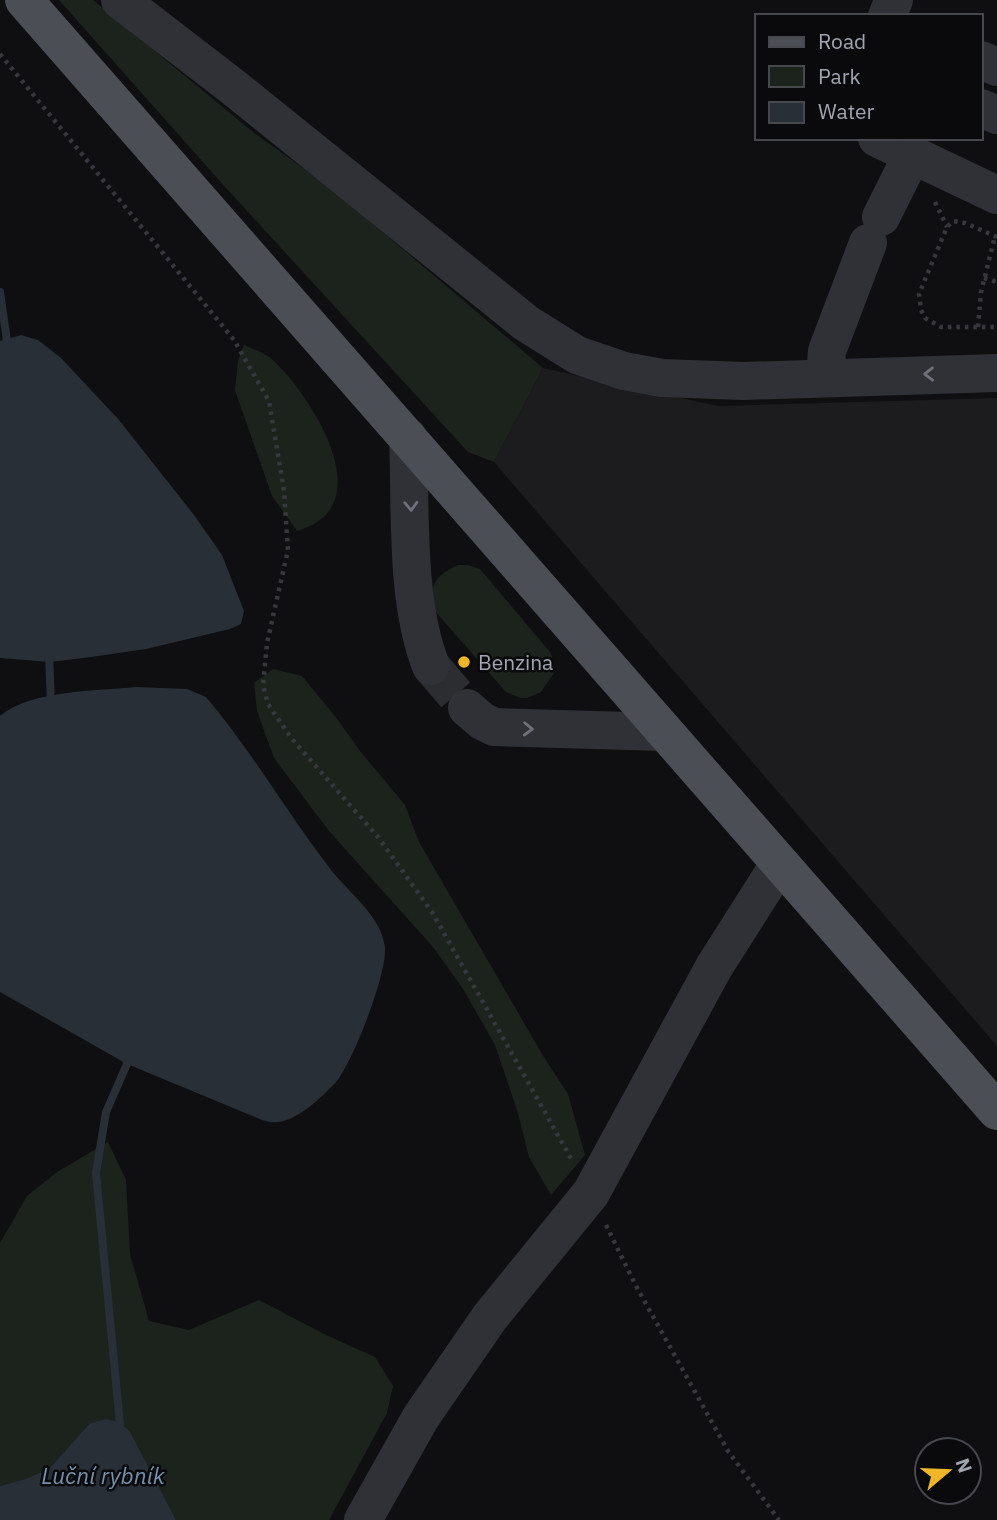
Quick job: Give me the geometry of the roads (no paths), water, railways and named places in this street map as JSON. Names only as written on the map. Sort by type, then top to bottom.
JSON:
[{"type":"main road","points":[[24,0],[997,1111]]},
{"type":"street","points":[[120,0],[233,87],[526,324],[577,355],[624,371],[662,378],[743,381],[997,373]]},
{"type":"street","points":[[881,140],[997,195]]},
{"type":"street","points":[[825,377],[827,351],[875,230],[912,155]]},
{"type":"street","points":[[408,438],[418,621],[431,666]]},
{"type":"street","points":[[467,708],[494,727],[664,732]]},
{"type":"street","points":[[363,1520],[421,1417],[482,1328],[591,1193],[714,967],[780,863]]},
{"type":"water","points":[[21,335],[38,340],[61,358],[119,420],[194,515],[222,555],[244,611],[241,624],[146,649],[91,657],[50,662],[0,658],[0,341]]},
{"type":"water","points":[[136,687],[187,689],[206,697],[328,866],[370,914],[382,936],[385,948],[381,977],[368,1017],[343,1072],[315,1102],[288,1120],[262,1120],[127,1064],[0,992],[0,716],[13,707],[46,696]]},
{"type":"water","name":"Luční rybník","points":[[106,1419],[121,1423],[130,1432],[176,1520],[0,1520],[0,1486],[49,1469],[89,1424]]},
{"type":"waterway","points":[[0,292],[8,348]]},
{"type":"waterway","points":[[49,652],[51,705]]},
{"type":"waterway","points":[[118,1432],[120,1424],[96,1173],[106,1112],[127,1064],[126,1057]]},
{"type":"tunnel","points":[[431,666],[467,708]]},
{"type":"place","name":"Benzina","points":[[464,662]]}]
